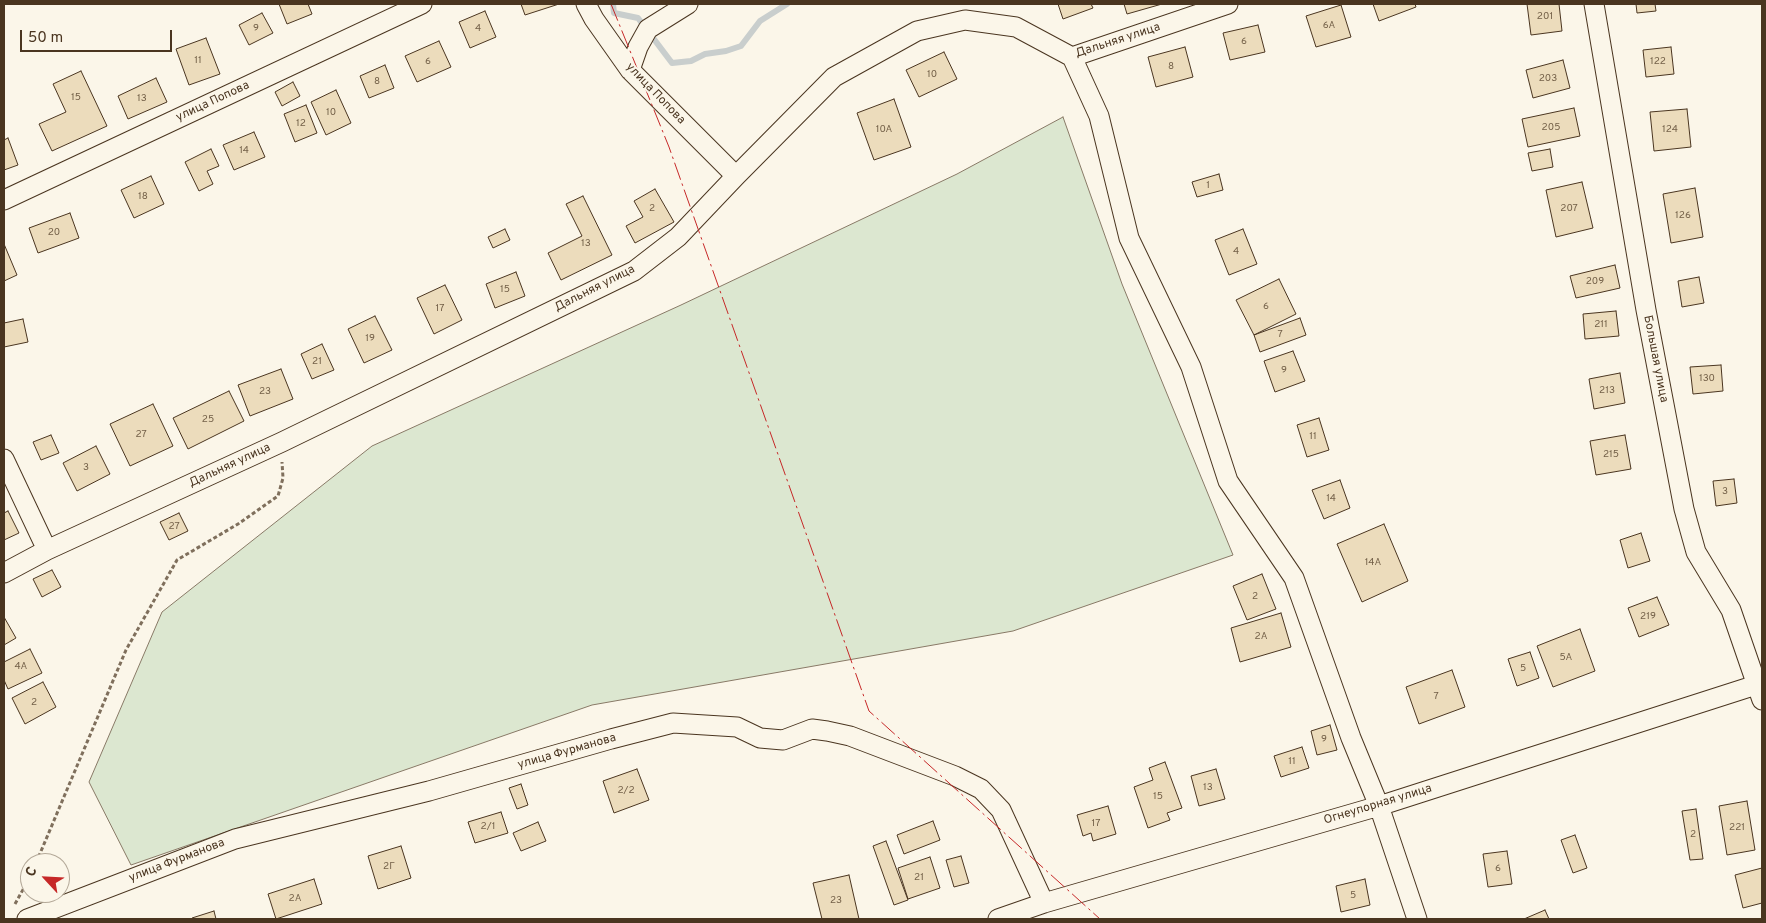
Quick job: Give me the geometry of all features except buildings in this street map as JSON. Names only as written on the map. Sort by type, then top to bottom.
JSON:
[{"type":"street","name":"улица Попова","points":[[4,200],[422,4]]},
{"type":"street","name":"улица Попова","points":[[586,4],[594,19],[630,70],[736,176]]},
{"type":"street","points":[[630,70],[638,47],[648,29],[688,4]]},
{"type":"street","name":"Дальняя улица","points":[[4,573],[47,550],[282,442],[634,271],[678,237],[834,77],[917,31],[965,20],[1016,27],[1072,57],[1228,4]]},
{"type":"street","name":"Большая улица","points":[[1594,4],[1646,310],[1684,509],[1696,552],[1731,610],[1759,692]]},
{"type":"street","points":[[1072,57],[1099,116],[1129,238],[1191,367],[1228,481],[1294,578],[1351,738],[1379,806],[1417,919]]},
{"type":"street","points":[[4,460],[47,550]]},
{"type":"street","name":"Огнеупорная улица","points":[[998,919],[1044,903],[1379,806],[1759,692]]},
{"type":"street","name":"улица Фурманова","points":[[19,915],[235,839],[429,791],[673,723],[737,728],[760,738],[783,740],[812,729],[827,730],[850,736],[955,776],[982,789],[1002,810],[1044,903]]},
{"type":"path","points":[[40,853],[126,650],[177,560],[238,524],[278,496],[283,478],[282,442]]},
{"type":"green space","points":[[1063,117],[1122,284],[1233,555],[1013,631],[592,705],[131,865],[89,782],[162,612],[372,446],[681,305],[957,174]]},
{"type":"waterway","points":[[613,4],[614,13],[638,18],[672,63],[691,61],[705,54],[726,51],[741,46],[760,21],[787,4]]},
{"type":"power","points":[[611,4],[669,147],[869,711],[1100,919]]}]
